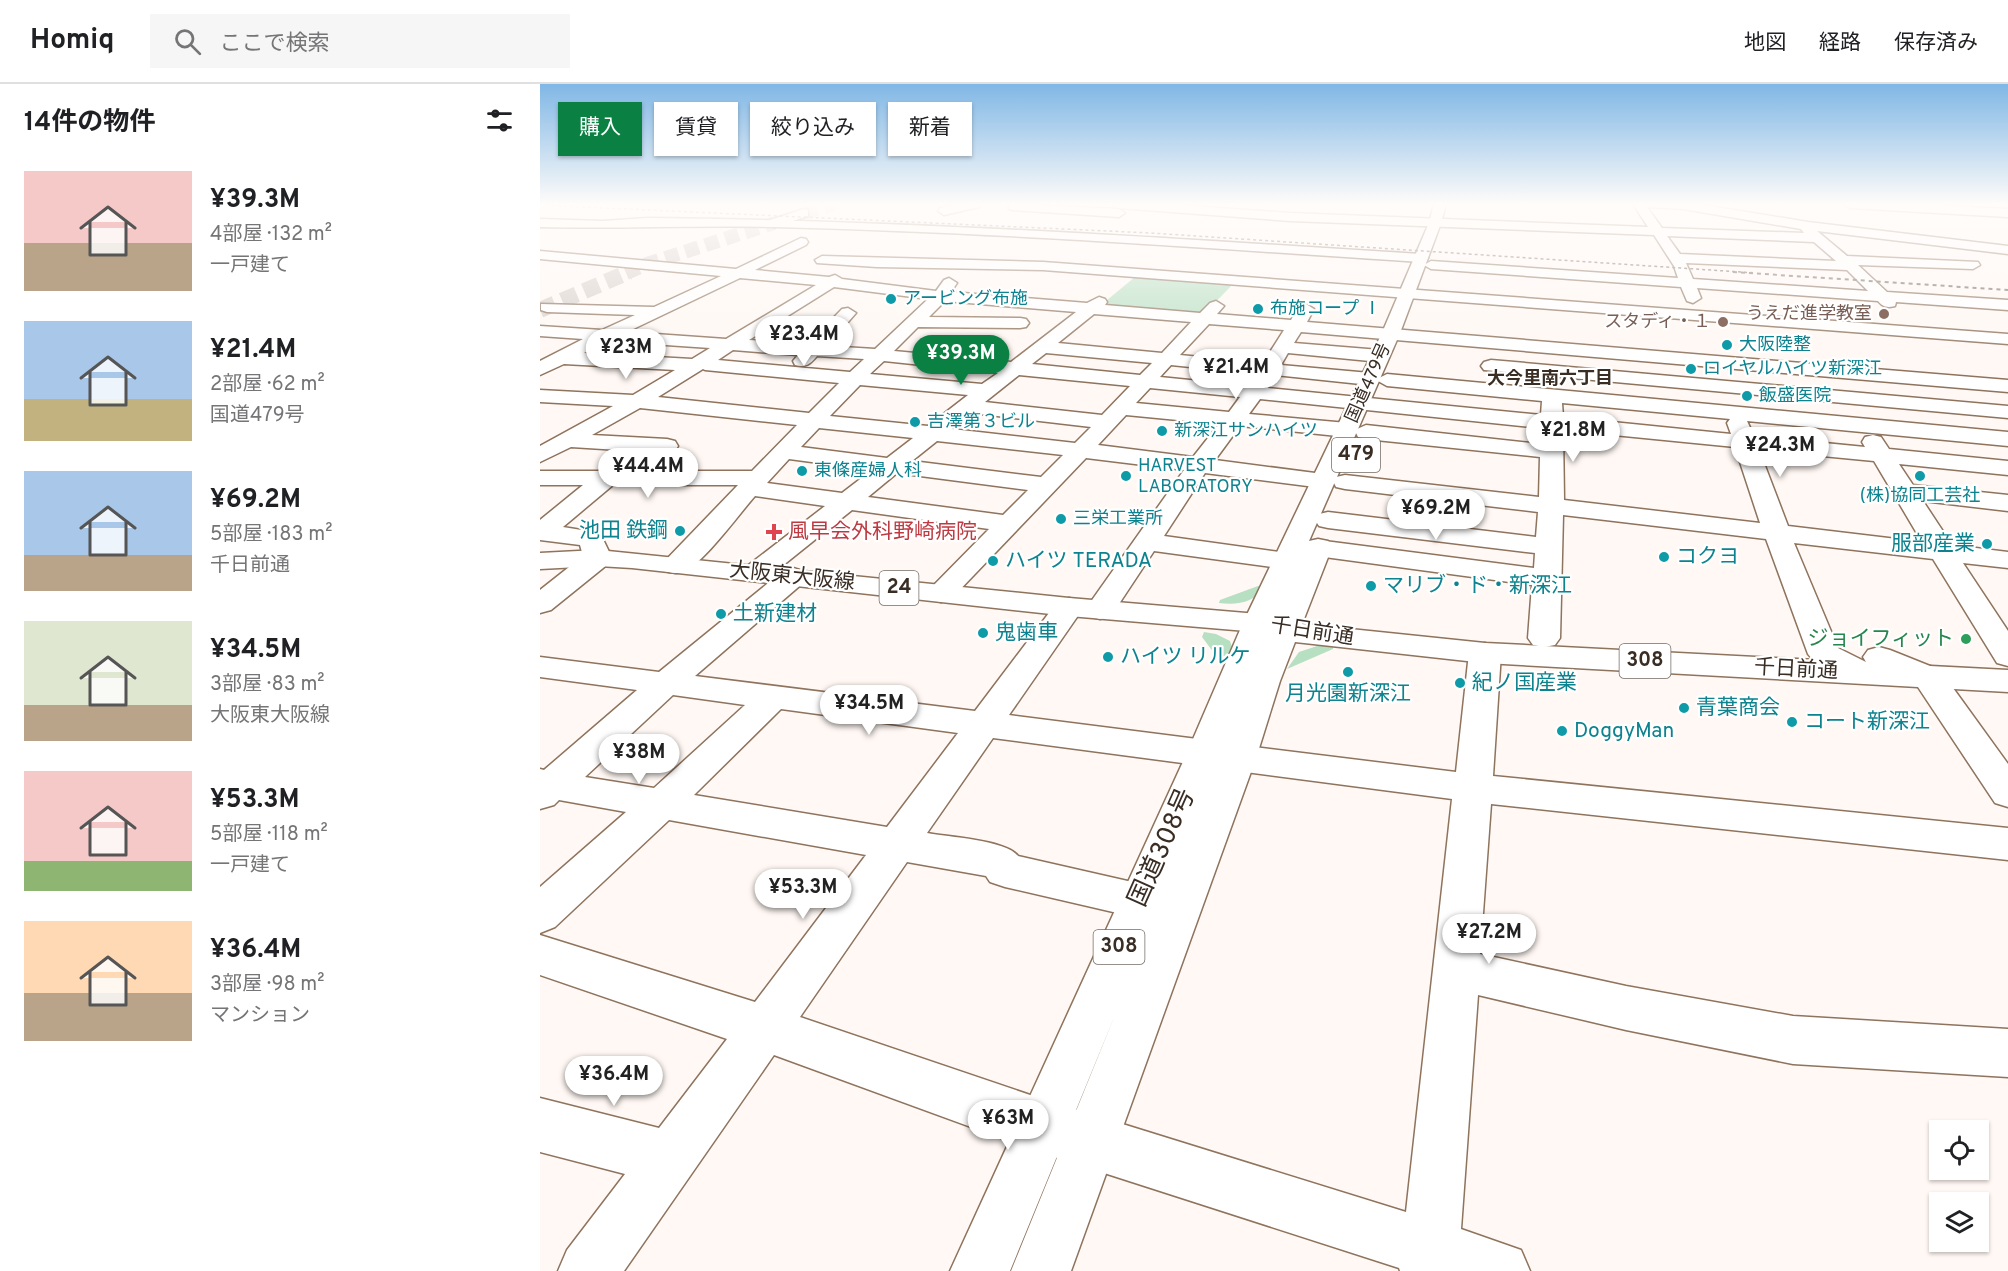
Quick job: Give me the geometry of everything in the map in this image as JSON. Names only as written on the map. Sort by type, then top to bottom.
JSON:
[{"type":"main road","points":[[579,259],[831,282],[989,300],[1040,309],[1071,323]]},
{"type":"main road","points":[[540,369],[605,335],[659,312],[765,259]]},
{"type":"main road","points":[[806,259],[863,264],[962,263],[1043,266],[1409,295],[1553,316],[1700,318],[1945,365],[2008,373]]},
{"type":"main road","points":[[540,455],[637,400],[871,259]]},
{"type":"main road","points":[[675,565],[699,543],[855,378],[941,296],[965,259]]},
{"type":"main road","points":[[989,300],[1009,284],[1043,266],[1050,259]]},
{"type":"main road","points":[[756,573],[1152,259]]},
{"type":"main road","points":[[941,593],[1082,450],[1258,259]]},
{"type":"main road","points":[[588,1271],[984,725],[1085,608],[1146,542],[1199,465],[1254,392],[1295,326],[1317,306],[1323,287],[1339,259]]},
{"type":"main road","points":[[1376,259],[1409,295],[1553,316],[1700,318],[1810,339],[1915,332],[2008,339]]},
{"type":"main road","name":"国道479号","points":[[1379,379],[1380,356],[1424,259]]},
{"type":"main road","points":[[1544,638],[1553,461],[1554,259]]},
{"type":"main road","points":[[1673,259],[1700,318],[1777,532],[1824,654]]},
{"type":"main road","points":[[1736,259],[1750,262],[1990,265]]},
{"type":"main road","points":[[1843,259],[1883,296],[2008,437]]},
{"type":"main road","points":[[1918,259],[1923,263]]},
{"type":"main road","points":[[878,288],[925,263]]},
{"type":"main road","points":[[987,366],[1003,345],[1086,269]]},
{"type":"main road","points":[[953,277],[1009,284]]},
{"type":"main road","points":[[1700,318],[1779,289],[2008,304]]},
{"type":"main road","points":[[1779,289],[2008,656]]},
{"type":"main road","points":[[697,294],[732,296]]},
{"type":"main road","points":[[914,322],[1040,309],[1090,309],[1295,326],[1409,295],[1553,316],[1700,318],[1945,365],[2008,386]]},
{"type":"main road","name":"国道479号","points":[[1277,623],[1287,561],[1334,481],[1379,379],[1409,295]]},
{"type":"main road","points":[[778,299],[802,300]]},
{"type":"main road","points":[[547,307],[659,312]]},
{"type":"main road","points":[[1810,339],[1897,312]]},
{"type":"main road","points":[[790,373],[848,313]]},
{"type":"main road","points":[[1474,364],[1553,316]]},
{"type":"main road","points":[[1553,316],[1726,387],[2008,412]]},
{"type":"main road","points":[[540,331],[880,356],[2008,468]]},
{"type":"main road","points":[[1042,347],[2008,437]]},
{"type":"main road","points":[[1281,347],[1380,356]]},
{"type":"main road","points":[[1945,365],[2008,355]]},
{"type":"main road","points":[[561,358],[695,364],[987,391]]},
{"type":"main road","points":[[540,396],[637,400],[1082,450],[2008,560]]},
{"type":"main road","points":[[967,406],[1234,419],[1356,431],[1553,461]]},
{"type":"main road","points":[[540,438],[667,446]]},
{"type":"main road","points":[[785,452],[1048,485]]},
{"type":"main road","points":[[1428,457],[1553,461]]},
{"type":"main road","points":[[540,478],[698,478],[754,483],[846,502],[1010,524]]},
{"type":"main road","points":[[541,532],[608,478]]},
{"type":"main road","points":[[670,504],[698,478]]},
{"type":"main road","name":"国道479号","points":[[1277,623],[1317,548],[1328,520],[1334,481]]},
{"type":"main road","points":[[1904,492],[2008,503]]},
{"type":"main road","points":[[1328,520],[1550,547]]},
{"type":"main road","points":[[540,604],[598,558],[591,539],[541,532]]},
{"type":"main road","points":[[1146,542],[1287,561]]},
{"type":"main road","points":[[1317,548],[1548,578]]},
{"type":"main road","name":"大阪東大阪線","points":[[540,561],[598,558],[1085,608],[1277,623]]},
{"type":"main road","points":[[544,788],[793,577]]},
{"type":"main road","name":"千日前通","points":[[1277,623],[1824,654],[1871,665]]},
{"type":"main road","name":"千日前通","points":[[1277,623],[1485,653],[1871,665],[2008,663]]},
{"type":"main road","name":"国道308号","points":[[980,1271],[1139,900],[1263,681],[1277,623]]},
{"type":"main road","points":[[1430,1260],[1485,653]]},
{"type":"main road","points":[[1871,665],[1928,677],[2008,681]]},
{"type":"main road","points":[[540,667],[1473,788],[2008,844]]},
{"type":"main road","points":[[1928,677],[2008,794]]},
{"type":"main road","points":[[540,914],[775,696]]},
{"type":"main road","name":"国道308号","points":[[1041,1271],[1091,1141],[1222,756]]},
{"type":"main road","points":[[544,788],[661,804],[999,862],[1005,870],[1139,900]]},
{"type":"main road","points":[[540,956],[764,1028],[1430,1260],[1500,1271]]},
{"type":"main road","points":[[1456,969],[1626,1008],[1793,1040],[2008,1053]]},
{"type":"main road","points":[[540,1125],[670,1158]]},
{"type":"green space","points":[[1135,277],[1233,284],[1204,314],[1101,305]]},
{"type":"green space","points":[[1258,586],[1265,586],[1256,596],[1245,602],[1219,603],[1220,600]]},
{"type":"green space","points":[[1204,632],[1216,634],[1230,641],[1233,650],[1230,662],[1220,661],[1202,637]]},
{"type":"green space","points":[[1320,645],[1333,645],[1333,649],[1287,669],[1299,652]]},
{"type":"tunnel","points":[[626,273],[661,259]]},
{"type":"tunnel","points":[[540,310],[629,272]]},
{"type":"railway","points":[[1550,259],[1756,273]]},
{"type":"railway","points":[[1733,272],[2008,290]]},
{"type":"place","name":"アービング布施","points":[[891,299]]},
{"type":"place","name":"布施コープ Ⅰ","points":[[1258,309]]},
{"type":"place","name":"うえだ進学教室","points":[[1884,314]]},
{"type":"place","name":"スタディ・１","points":[[1723,322]]},
{"type":"place","name":"大阪陸整","points":[[1727,345]]},
{"type":"place","name":"ロイヤルハイツ新深江","points":[[1691,369]]},
{"type":"place","name":"飯盛医院","points":[[1747,396]]},
{"type":"place","name":"吉澤第３ビル","points":[[915,422]]},
{"type":"place","name":"新深江サンハイツ","points":[[1162,431]]},
{"type":"place","name":"東條産婦人科","points":[[802,471]]},
{"type":"place","name":"HARVEST LABORATORY","points":[[1126,476]]},
{"type":"place","name":"(株)協同工芸社","points":[[1920,476]]},
{"type":"place","name":"三栄工業所","points":[[1061,519]]},
{"type":"place","name":"池田 鉄鋼","points":[[680,531]]},
{"type":"place","name":"風早会外科野崎病院","points":[[774,532]]},
{"type":"place","name":"服部産業","points":[[1987,544]]},
{"type":"place","name":"コクヨ","points":[[1664,557]]},
{"type":"place","name":"ハイツ TERADA","points":[[993,561]]},
{"type":"place","name":"マリブ・ド・新深江","points":[[1371,586]]},
{"type":"place","name":"土新建材","points":[[721,614]]},
{"type":"place","name":"鬼歯車","points":[[983,633]]},
{"type":"place","name":"ジョイフィット","points":[[1966,639]]},
{"type":"place","name":"ハイツ リルケ","points":[[1108,657]]},
{"type":"place","name":"月光園新深江","points":[[1348,672]]},
{"type":"place","name":"紀ノ国産業","points":[[1460,683]]},
{"type":"place","name":"青葉商会","points":[[1684,708]]},
{"type":"place","name":"コート新深江","points":[[1792,722]]},
{"type":"place","name":"DoggyMan","points":[[1562,731]]},
{"type":"district","name":"大今里南六丁目","points":[[1550,379]]}]
